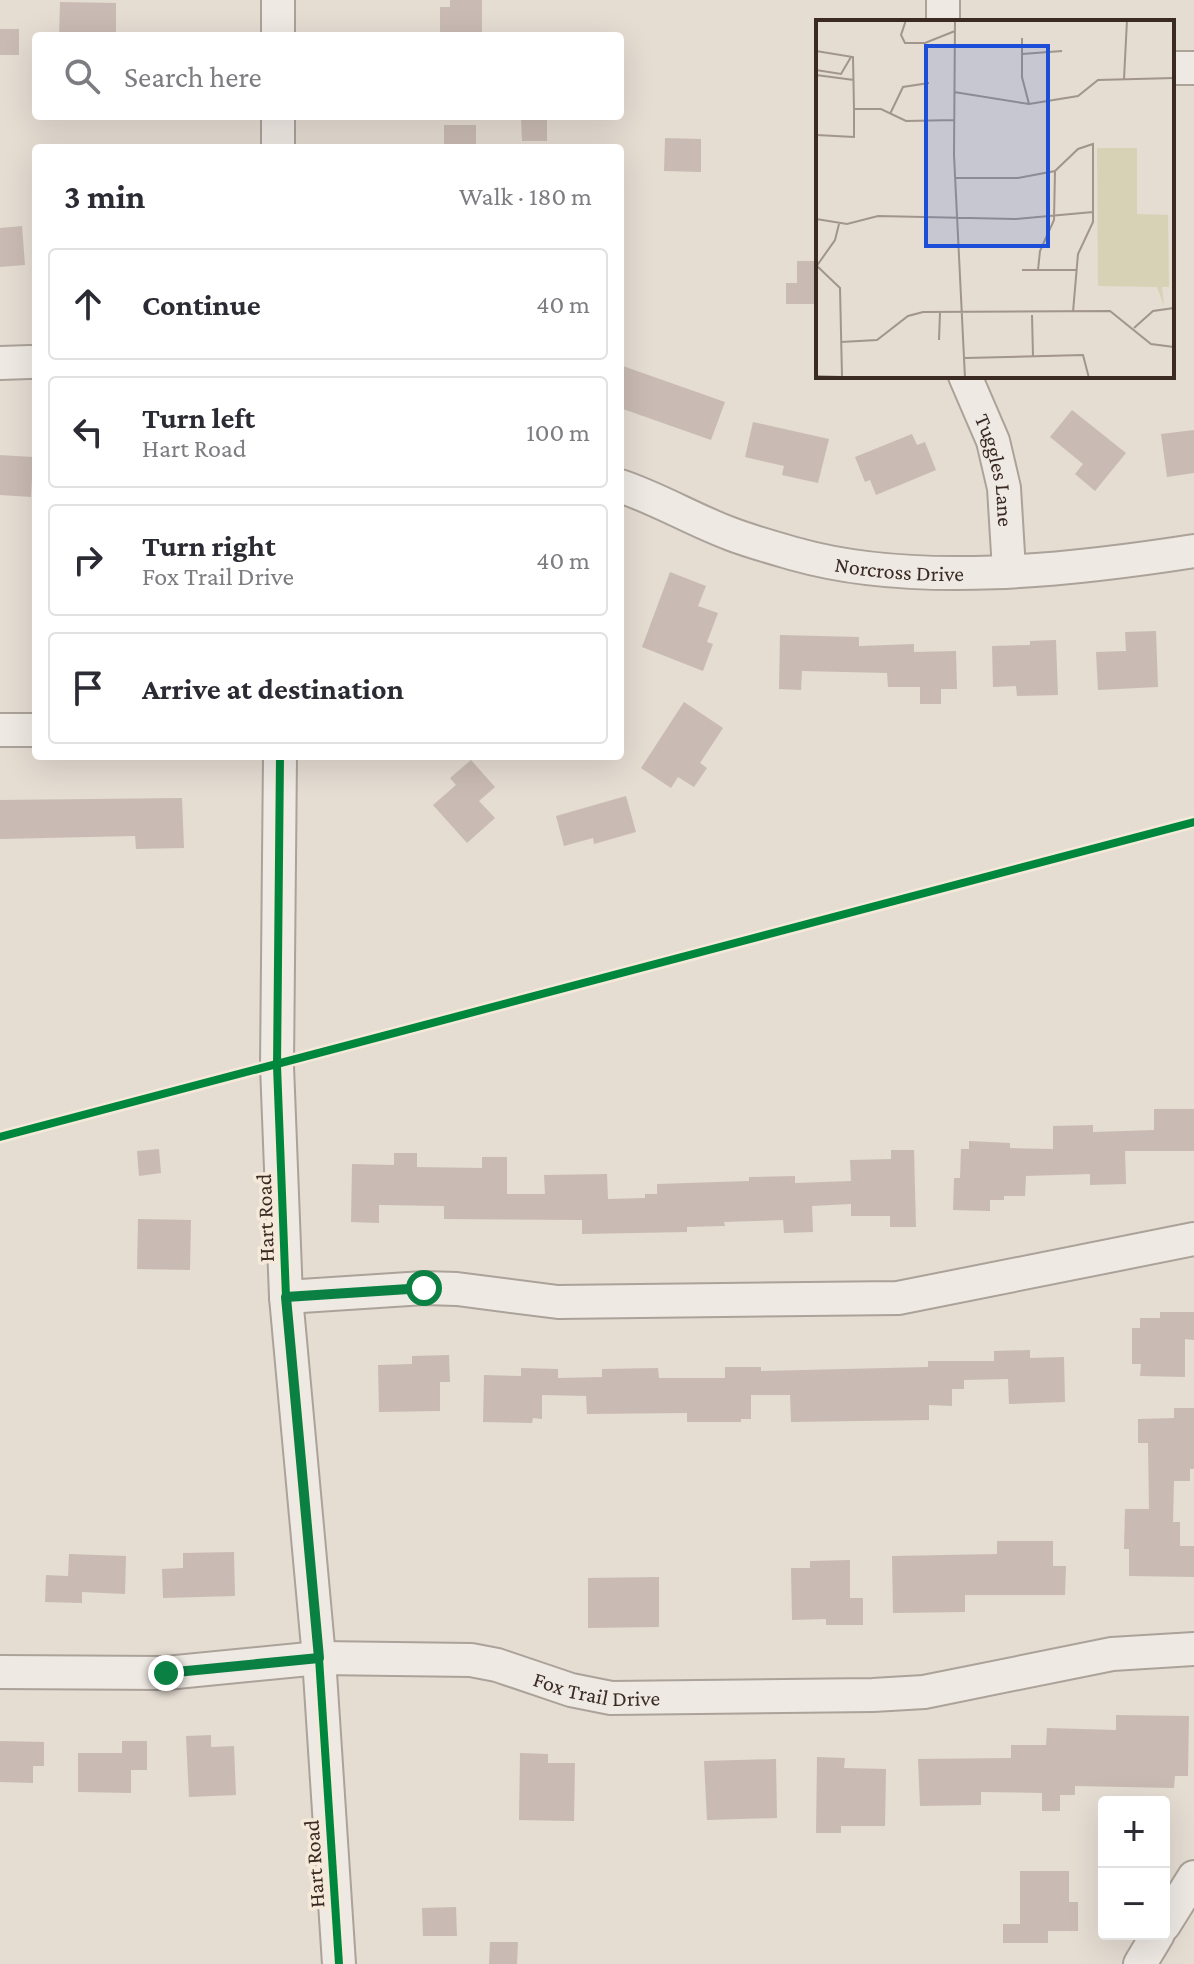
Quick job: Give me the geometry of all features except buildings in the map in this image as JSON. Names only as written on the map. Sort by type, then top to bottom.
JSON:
[{"type":"street","points":[[278,0],[278,32]]},
{"type":"street","points":[[278,120],[278,144]]},
{"type":"street","name":"Tuggles Lane","points":[[966,378],[993,441],[1001,476],[1009,570]]},
{"type":"street","name":"Norcross Drive","points":[[624,487],[731,534],[798,555],[866,569],[936,572],[1009,570],[1129,561],[1194,551]]},
{"type":"street","points":[[0,730],[32,730]]},
{"type":"street","name":"Hart Road","points":[[280,760],[277,1066],[286,1297],[319,1658],[339,1964]]},
{"type":"street","points":[[286,1297],[424,1288],[457,1289],[558,1302],[898,1298],[1194,1239]]},
{"type":"street","name":"Fox Trail Drive","points":[[0,1672],[166,1673],[319,1658],[471,1660],[497,1665],[571,1690],[611,1698],[858,1696],[924,1692],[1112,1654],[1194,1649]]},
{"type":"street","points":[[1170,1915],[1194,1877]]},
{"type":"street","points":[[1140,1964],[1154,1940]]},
{"type":"cycle path","points":[[280,760],[277,1066],[286,1297],[319,1658],[339,1964]]},
{"type":"cycle path","points":[[0,1137],[1194,822]]},
{"type":"route","points":[[166,1673],[319,1658],[286,1297],[424,1288]]}]
